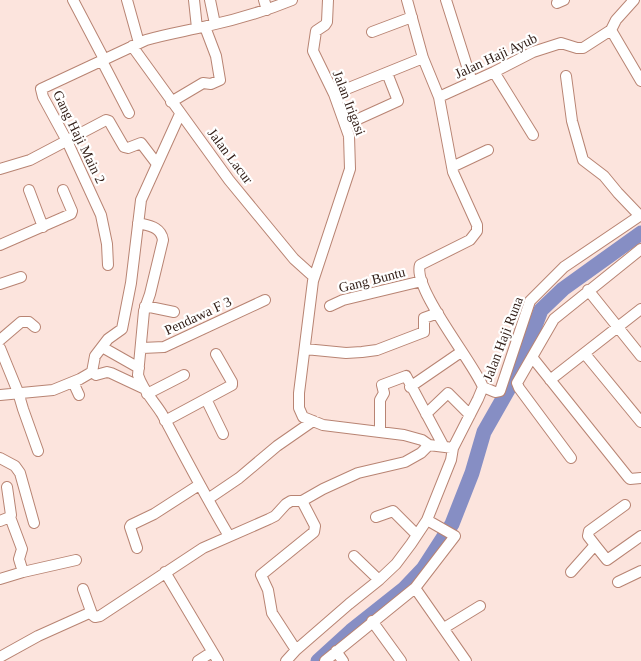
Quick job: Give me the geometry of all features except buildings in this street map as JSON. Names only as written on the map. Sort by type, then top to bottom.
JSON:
[{"type":"street","points":[[73,0],[129,113]]},
{"type":"street","name":"Jalan Lacur","points":[[127,0],[135,44],[171,102],[229,180],[294,259],[314,277]]},
{"type":"street","points":[[171,102],[203,83],[211,84],[220,80],[216,56],[206,26],[194,0]]},
{"type":"street","points":[[206,26],[210,0]]},
{"type":"street","points":[[103,60],[135,44],[164,34],[206,26],[265,5],[292,0]]},
{"type":"street","name":"Jalan Irigasi","points":[[313,421],[303,417],[299,408],[299,393],[314,277],[350,169],[351,148],[350,136],[334,94],[313,51],[315,32],[326,22],[328,0]]},
{"type":"street","points":[[408,0],[423,58],[439,98],[452,167],[476,220],[477,231],[470,240],[420,264],[418,270],[438,314],[478,376],[483,387],[470,415],[448,447]]},
{"type":"street","points":[[446,0],[472,82]]},
{"type":"street","name":"Jalan Haji Ayub","points":[[439,98],[533,52],[559,44],[580,49],[611,30],[616,20],[634,0]]},
{"type":"street","points":[[372,32],[412,17]]},
{"type":"street","points":[[611,30],[641,81]]},
{"type":"street","points":[[334,94],[423,58]]},
{"type":"street","name":"Gang Haji Main 2","points":[[103,60],[41,90],[104,223],[108,265]]},
{"type":"street","points":[[345,125],[398,100],[387,72]]},
{"type":"street","points":[[494,72],[533,135]]},
{"type":"street","points":[[566,76],[572,121],[584,160],[604,176],[640,215]]},
{"type":"street","points":[[0,395],[53,390],[92,372],[94,368],[93,360],[102,347],[108,339],[121,331],[124,325],[141,200],[180,114]]},
{"type":"street","points":[[0,169],[30,160],[106,120],[109,121],[124,147],[128,148],[141,143],[157,164]]},
{"type":"street","points":[[452,167],[488,150]]},
{"type":"street","points":[[29,190],[43,227]]},
{"type":"street","points":[[0,245],[71,214],[72,211],[62,190]]},
{"type":"street","name":"Jalan Haji Runa","points":[[483,387],[495,392],[500,391],[530,301],[545,284],[564,267],[640,215]]},
{"type":"street","points":[[138,223],[156,228],[162,234],[163,240],[150,294],[145,306],[138,375],[145,391],[157,407],[229,536]]},
{"type":"street","points":[[571,458],[517,385],[518,380],[554,319],[641,249]]},
{"type":"street","points":[[0,284],[21,277]]},
{"type":"street","name":"Gang Buntu","points":[[330,306],[343,300],[422,281]]},
{"type":"street","points":[[588,290],[641,356]]},
{"type":"street","name":"Pendawa F 3","points":[[142,348],[164,347],[265,300]]},
{"type":"street","points":[[145,306],[174,312]]},
{"type":"street","points":[[550,380],[641,309]]},
{"type":"street","points":[[305,349],[346,353],[378,350],[424,332],[424,318],[438,314]]},
{"type":"street","points":[[0,340],[21,322],[29,322],[35,327]]},
{"type":"street","points":[[102,347],[139,368]]},
{"type":"street","points":[[0,348],[18,392],[38,451]]},
{"type":"street","points":[[411,386],[461,352]]},
{"type":"street","points":[[165,421],[232,385],[216,354]]},
{"type":"street","points":[[585,354],[641,422]]},
{"type":"street","points":[[532,357],[628,477],[632,479],[641,478]]},
{"type":"street","points":[[92,372],[96,375],[107,372],[145,391]]},
{"type":"street","points":[[145,391],[184,374]]},
{"type":"street","points":[[286,661],[296,650],[396,564],[427,520],[451,460],[448,447],[426,414],[406,376],[382,385],[384,393],[380,400],[380,432]]},
{"type":"street","points":[[73,382],[79,395]]},
{"type":"street","points":[[426,414],[448,393],[470,415]]},
{"type":"street","points":[[206,399],[223,434]]},
{"type":"street","points":[[208,498],[234,482],[277,446],[313,421],[333,427],[404,434],[422,440],[429,445],[448,447]]},
{"type":"street","points":[[3,661],[0,657],[38,636],[87,614],[92,614],[95,617],[100,616],[203,548],[275,516],[286,504],[302,501],[323,489],[358,474],[405,462],[420,454],[429,445]]},
{"type":"street","points":[[0,458],[15,466],[20,473],[34,523]]},
{"type":"street","points":[[137,548],[131,525],[154,514],[199,485]]},
{"type":"street","points":[[7,487],[12,515],[5,519],[22,549],[19,559],[23,572]]},
{"type":"street","points":[[296,650],[272,613],[268,590],[261,575],[314,532],[315,526],[302,501]]},
{"type":"street","points":[[625,505],[589,531],[588,536],[606,559],[609,559],[641,536]]},
{"type":"street","points":[[376,517],[393,510],[417,535]]},
{"type":"street","points":[[325,661],[416,588],[455,536],[427,520]]},
{"type":"street","points":[[571,572],[595,545]]},
{"type":"street","points":[[354,556],[379,580]]},
{"type":"street","points":[[0,579],[76,560]]},
{"type":"street","points":[[618,582],[641,571]]},
{"type":"street","points":[[165,572],[215,656],[198,661]]},
{"type":"street","points":[[416,588],[466,661]]},
{"type":"street","points":[[83,589],[92,614]]},
{"type":"street","points":[[444,628],[480,606]]},
{"type":"street","points":[[372,622],[401,661]]},
{"type":"street","points":[[336,651],[343,661]]},
{"type":"waterway","points":[[318,661],[351,631],[404,589],[423,569],[452,524],[472,473],[484,432],[517,374],[541,310],[563,289],[641,233]]}]
